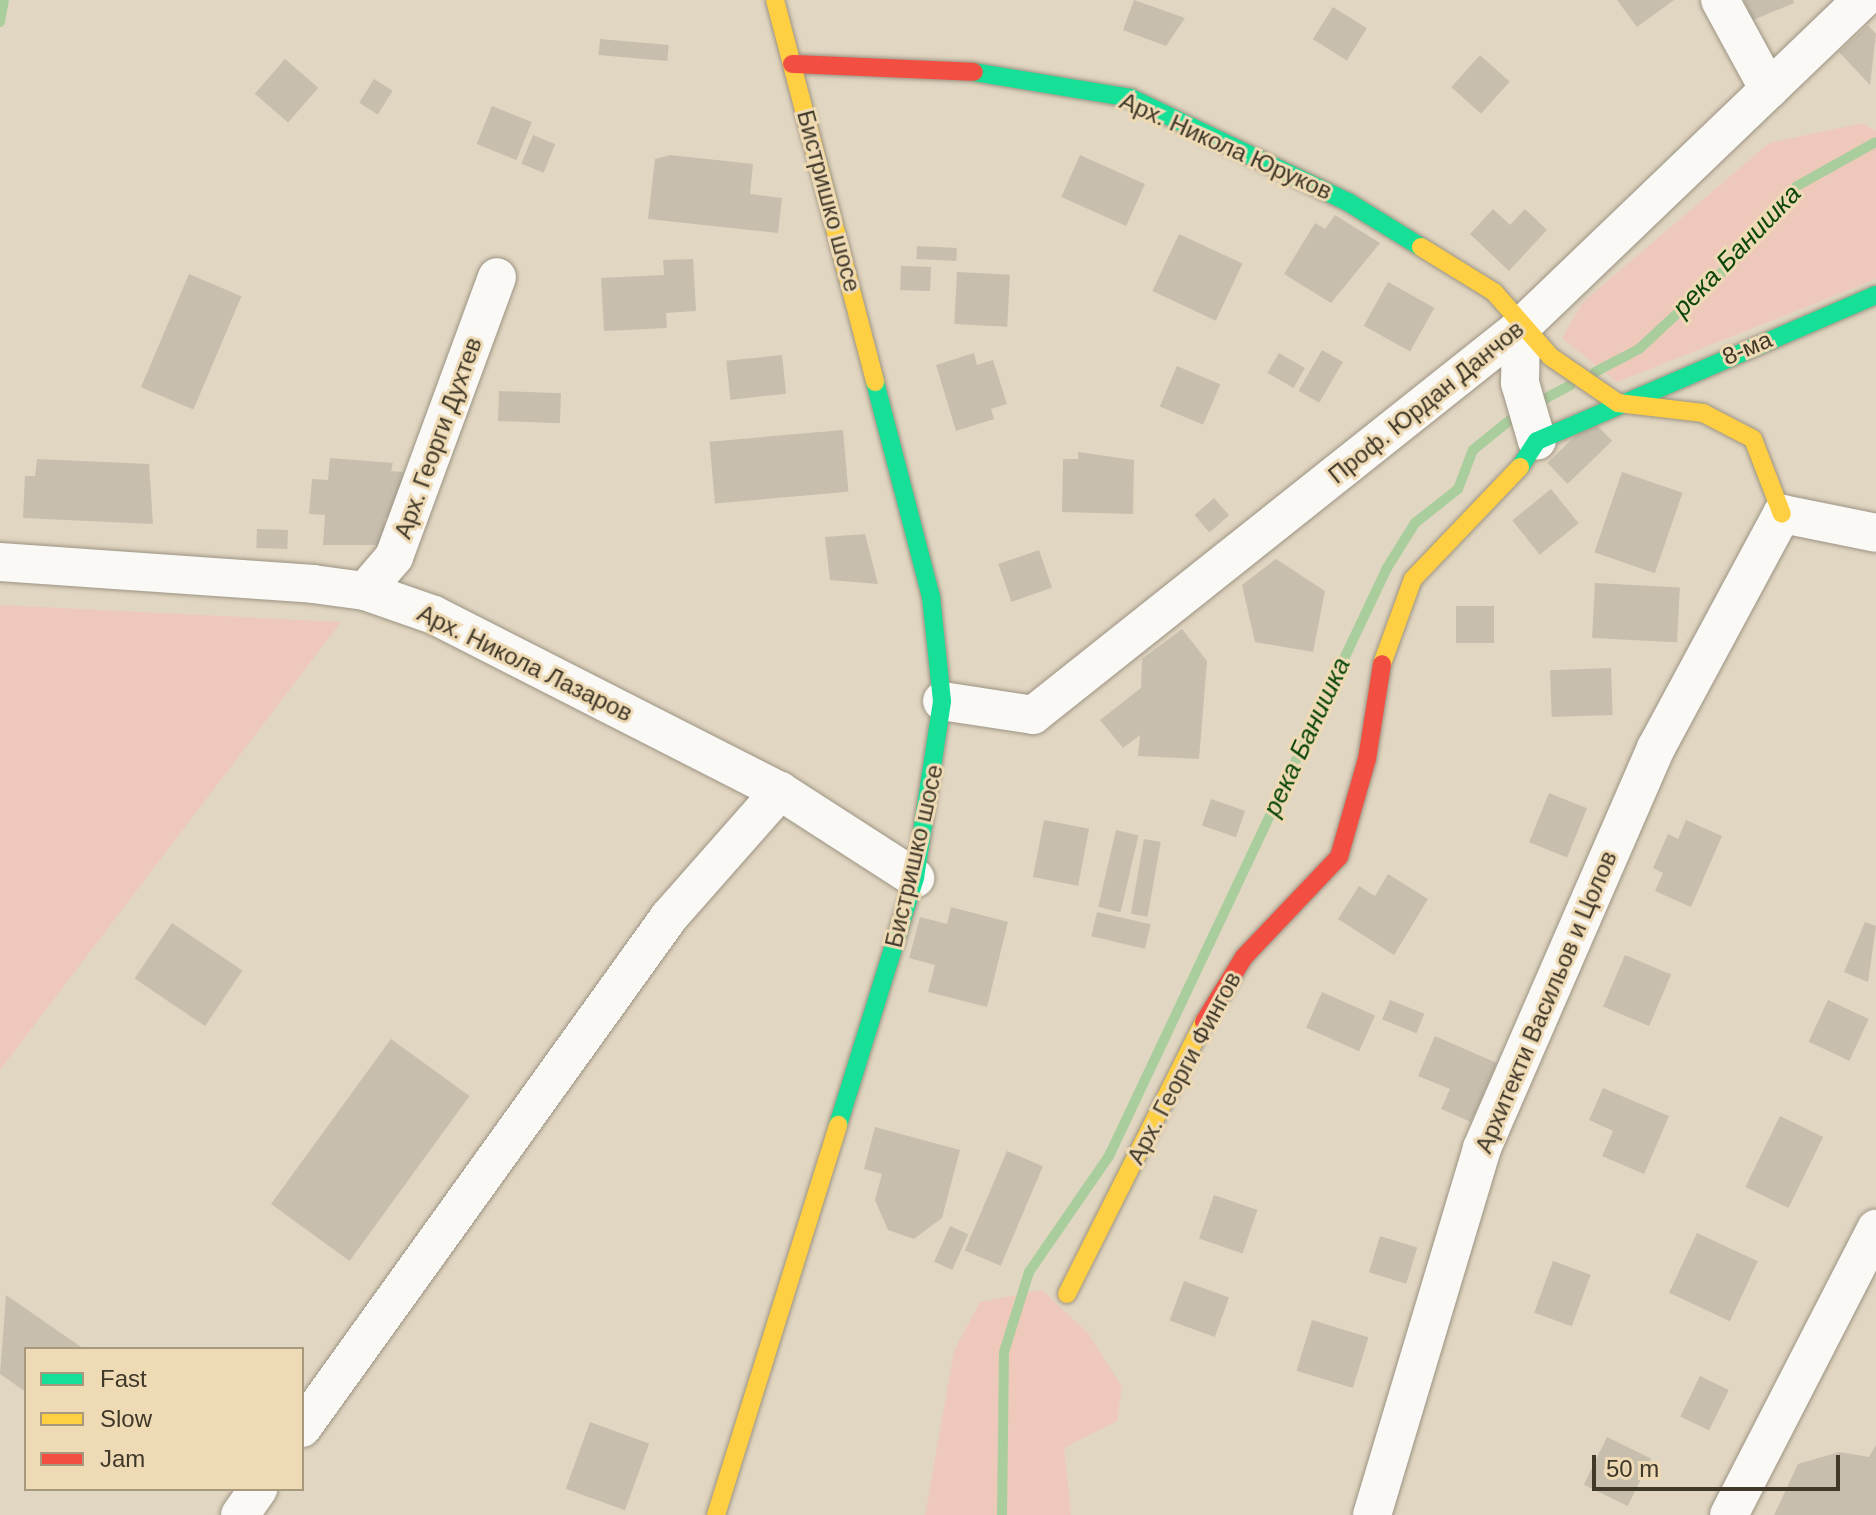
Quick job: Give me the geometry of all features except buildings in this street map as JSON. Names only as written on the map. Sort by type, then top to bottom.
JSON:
[{"type":"street","name":"Бистришко шосе","points":[[716,1515],[915,878],[942,701],[931,597],[775,0]]},
{"type":"street","points":[[1720,0],[1769,90]]},
{"type":"street","name":"Проф. Юрдан Данчов","points":[[942,701],[1033,715],[1521,327],[1862,0]]},
{"type":"street","name":"Арх. Никола Юруков","points":[[792,64],[1000,73],[1131,98],[1348,202],[1494,292],[1521,327],[1551,357],[1618,403]]},
{"type":"street","name":"Арх. Георги Духтев","points":[[365,591],[394,557],[497,277]]},
{"type":"street","name":"8-ма","points":[[1618,403],[1876,295]]},
{"type":"street","points":[[1521,327],[1520,383],[1537,441],[1618,403],[1703,413],[1753,439],[1782,514],[1876,533]]},
{"type":"street","name":"Арх. Георги Фингов","points":[[1067,1294],[1207,1016],[1244,957],[1339,857],[1367,759],[1375,682],[1413,579],[1507,488],[1537,441]]},
{"type":"street","name":"Архитекти Васильов и Цолов","points":[[1372,1515],[1482,1148],[1656,748],[1782,514]]},
{"type":"street","name":"Арх. Никола Лазаров","points":[[0,562],[365,591],[434,615],[780,791],[915,878]]},
{"type":"street","points":[[304,1425],[669,917],[780,791]]},
{"type":"street","points":[[1729,1515],[1876,1229]]},
{"type":"street","points":[[240,1515],[257,1491]]},
{"type":"shaded area","points":[[1863,123],[1876,131],[1876,279],[1617,382],[1562,338],[1583,302],[1769,143]]},
{"type":"shaded area","points":[[0,605],[341,622],[0,1070]]},
{"type":"shaded area","points":[[1042,1290],[1088,1333],[1122,1387],[1117,1421],[1064,1448],[1071,1515],[925,1515],[954,1351],[980,1302]]},
{"type":"waterway","points":[[0,22],[4,0]]},
{"type":"waterway","name":"река Банишка","points":[[1595,372],[1639,349],[1738,257],[1797,186],[1876,142]]},
{"type":"waterway","name":"река Банишка","points":[[1535,404],[1570,385]]},
{"type":"waterway","name":"река Банишка","points":[[1002,1515],[1004,1352],[1029,1272],[1109,1156],[1387,568],[1415,523],[1458,489],[1473,450],[1521,411]]},
{"type":"traffic: fast","points":[[974,72],[1131,98],[1348,202],[1421,247]]},
{"type":"traffic: fast","points":[[1520,467],[1537,441],[1876,295]]},
{"type":"traffic: fast","points":[[838,1125],[915,878],[942,701],[931,597],[875,382]]},
{"type":"traffic: slow","points":[[775,0],[875,382]]},
{"type":"traffic: slow","points":[[1421,247],[1494,292],[1551,357],[1618,403],[1703,413],[1753,439],[1782,514]]},
{"type":"traffic: slow","points":[[1382,664],[1413,579],[1520,467]]},
{"type":"traffic: slow","points":[[1067,1294],[1204,1022]]},
{"type":"traffic: slow","points":[[716,1515],[838,1125]]},
{"type":"traffic: jam","points":[[792,64],[974,72]]},
{"type":"traffic: jam","points":[[1204,1022],[1244,957],[1339,857],[1367,759],[1382,664]]}]
